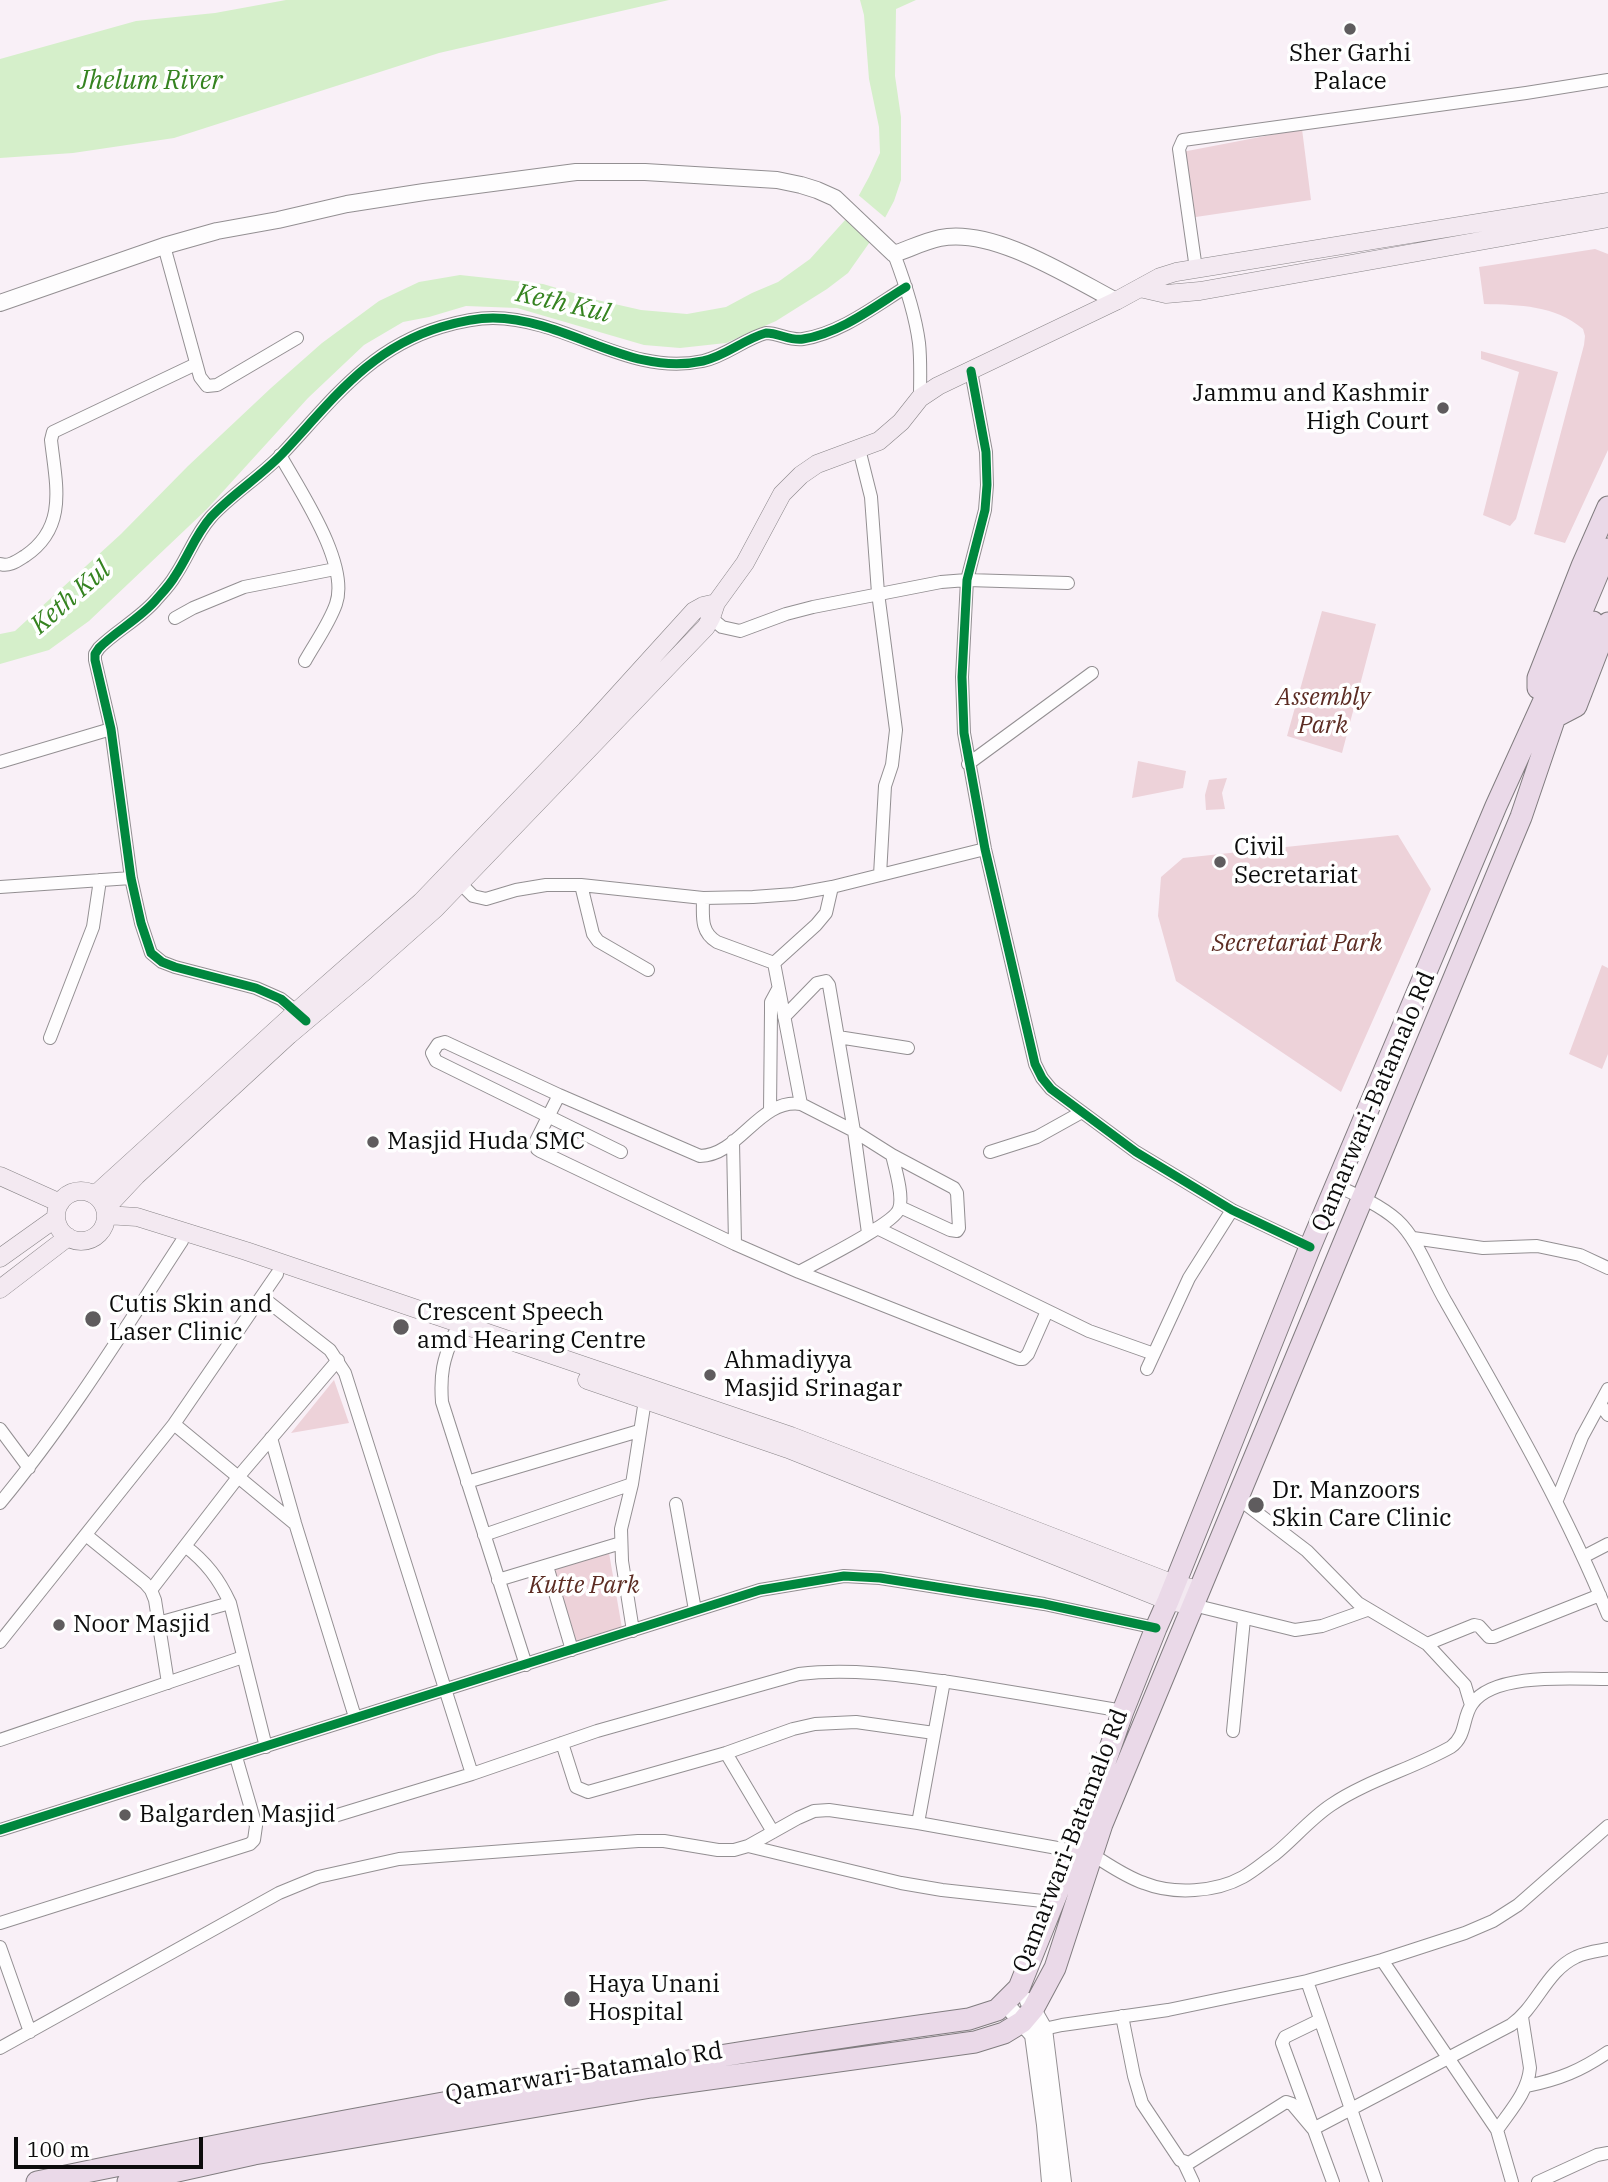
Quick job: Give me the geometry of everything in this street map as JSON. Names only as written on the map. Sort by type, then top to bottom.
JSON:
[{"type":"main road","points":[[0,1176],[58,1210],[62,1232],[68,1237],[84,1241],[99,1233],[103,1210],[421,902],[455,877],[694,611],[703,606],[714,610],[745,563],[782,494],[817,464],[879,442],[920,398],[938,386],[1116,301],[1160,277],[1608,202]]},
{"type":"main road","points":[[1140,288],[1166,294],[1200,291],[1608,218]]},
{"type":"main road","points":[[1547,714],[1538,678],[1608,507]]},
{"type":"main road","points":[[1547,714],[1608,549]]},
{"type":"main road","points":[[1559,685],[1608,584]]},
{"type":"main road","points":[[1547,714],[1576,706],[1608,623]]},
{"type":"main road","name":"Qamarwari-Batamalo Rd","points":[[128,2182],[254,2154],[650,2087],[975,2042],[1033,2024],[1055,1968],[1083,1853],[1123,1711],[1310,1247],[1496,806],[1547,714]]},
{"type":"main road","name":"Qamarwari-Batamalo Rd","points":[[37,2182],[252,2138],[440,2104],[661,2066],[970,2020],[997,2010],[1011,1995],[1053,1900],[1083,1853],[1120,1779],[1239,1499],[1521,817],[1547,714]]},
{"type":"main road","points":[[0,1258],[58,1210],[65,1197],[79,1191],[103,1210],[182,1241],[788,1449],[1171,1593],[1196,1597]]},
{"type":"main road","points":[[103,1210],[137,1217],[246,1251],[791,1436],[1171,1593]]},
{"type":"main road","points":[[0,1290],[68,1237]]},
{"type":"street","points":[[1196,269],[1180,149],[1183,140],[1608,80]]},
{"type":"street","points":[[0,303],[164,246],[217,231],[347,204],[576,172],[645,172],[777,180],[817,190],[835,198],[891,251],[913,307],[919,346],[920,398]]},
{"type":"street","points":[[891,251],[942,237],[962,236],[986,240],[1037,260],[1116,301]]},
{"type":"street","points":[[164,246],[196,364],[203,383],[207,386],[217,385],[297,338]]},
{"type":"street","points":[[301,1016],[281,999],[256,988],[175,967],[151,953],[131,878],[111,729],[95,654],[104,643],[154,602],[175,576],[211,517],[280,455],[352,377],[378,356],[410,338],[448,325],[493,318],[516,320],[566,332],[630,358],[672,364],[704,360],[766,333],[803,339],[825,333],[906,287]]},
{"type":"street","points":[[0,564],[9,565],[35,549],[44,540],[54,518],[58,497],[51,440],[53,432],[196,364]]},
{"type":"street","points":[[971,371],[986,452],[987,485],[985,510],[967,580],[962,704],[968,764],[985,849],[1035,1064],[1051,1089],[1136,1152],[1233,1210],[1310,1247]]},
{"type":"street","points":[[859,449],[871,497],[878,593],[896,730],[892,765],[885,786],[880,875]]},
{"type":"street","points":[[280,455],[323,533],[332,554],[339,592],[336,605],[304,661]]},
{"type":"street","points":[[175,618],[244,587],[335,569]]},
{"type":"street","points":[[714,610],[722,627],[740,631],[786,614],[878,593],[967,580],[1068,583]]},
{"type":"street","points":[[968,764],[1092,673]]},
{"type":"street","points":[[0,762],[111,729]]},
{"type":"street","points":[[455,877],[473,896],[486,900],[516,890],[581,885],[703,898],[753,897],[794,894],[832,887],[985,849]]},
{"type":"street","points":[[0,887],[131,878]]},
{"type":"street","points":[[50,1038],[93,927],[100,880]]},
{"type":"street","points":[[581,885],[593,934],[598,941],[648,970]]},
{"type":"street","points":[[774,962],[826,913],[832,887]]},
{"type":"street","points":[[703,898],[703,925],[710,938],[774,962]]},
{"type":"street","points":[[774,962],[801,1104]]},
{"type":"street","points":[[784,1017],[817,983],[827,981],[872,1231]]},
{"type":"street","points":[[770,1111],[771,1002],[778,989]]},
{"type":"street","points":[[838,1037],[908,1048]]},
{"type":"street","points":[[621,1152],[436,1061],[432,1053],[438,1044],[445,1042],[691,1154],[706,1156],[733,1141],[770,1111],[791,1103],[801,1104],[954,1188],[957,1193],[959,1228],[957,1231],[950,1230],[900,1207]]},
{"type":"street","points":[[559,1095],[536,1141],[537,1149],[734,1244],[1019,1359],[1026,1357],[1047,1311]]},
{"type":"street","points":[[990,1152],[1037,1137],[1082,1112]]},
{"type":"street","points":[[733,1141],[734,1244]]},
{"type":"street","points":[[799,1272],[892,1218],[900,1207],[901,1200],[892,1155]]},
{"type":"street","points":[[1337,1186],[1397,1220],[1413,1238],[1431,1277],[1557,1500],[1608,1615]]},
{"type":"street","points":[[1147,1369],[1189,1278],[1233,1210]]},
{"type":"street","points":[[872,1231],[1089,1331],[1154,1354]]},
{"type":"street","points":[[1413,1238],[1483,1248],[1537,1246],[1580,1255],[1608,1268]]},
{"type":"street","points":[[0,1503],[29,1468],[93,1377],[182,1241]]},
{"type":"street","points":[[0,1642],[174,1424],[277,1274]]},
{"type":"street","points":[[262,1297],[330,1350],[345,1373],[472,1774]]},
{"type":"street","points":[[454,1334],[444,1357],[440,1378],[442,1402],[526,1665]]},
{"type":"street","points":[[151,1590],[239,1476],[338,1360]]},
{"type":"street","points":[[1557,1500],[1574,1454],[1608,1389]]},
{"type":"street","points":[[633,1630],[621,1544],[623,1519],[632,1484],[645,1399]]},
{"type":"street","points":[[1600,1404],[1608,1415]]},
{"type":"street","points":[[174,1424],[295,1523]]},
{"type":"street","points":[[0,1429],[5,1445],[29,1468]]},
{"type":"street","points":[[467,1482],[639,1431]]},
{"type":"street","points":[[271,1438],[355,1717]]},
{"type":"street","points":[[484,1535],[632,1484]]},
{"type":"street","points":[[1239,1499],[1307,1551],[1367,1610],[1427,1644],[1465,1685],[1471,1705]]},
{"type":"street","points":[[676,1504],[695,1610]]},
{"type":"street","points":[[86,1535],[151,1590],[155,1600],[168,1683]]},
{"type":"street","points":[[498,1580],[621,1544]]},
{"type":"street","points":[[1583,1558],[1608,1544]]},
{"type":"street","points":[[185,1546],[211,1569],[230,1603],[266,1746]]},
{"type":"street","points":[[547,1566],[572,1650]]},
{"type":"street","points":[[0,1830],[760,1590],[844,1576],[880,1578],[1044,1604],[1156,1628]]},
{"type":"street","points":[[1427,1644],[1474,1625],[1479,1626],[1489,1637],[1494,1637],[1600,1595]]},
{"type":"street","points":[[1196,1597],[1244,1619],[1294,1630],[1310,1629],[1367,1610]]},
{"type":"street","points":[[158,1623],[230,1603]]},
{"type":"street","points":[[1233,1731],[1244,1619]]},
{"type":"street","points":[[0,1740],[243,1657]]},
{"type":"street","points":[[331,1817],[472,1774],[597,1731],[799,1674],[823,1671],[907,1676],[1123,1711]]},
{"type":"street","points":[[0,2048],[279,1894],[318,1877],[399,1859],[638,1841],[734,1850],[748,1846],[814,1811],[829,1810],[1083,1853],[1146,1884],[1175,1889],[1225,1885],[1245,1876],[1276,1853],[1337,1801],[1458,1742],[1471,1705],[1480,1695],[1514,1682],[1608,1679]]},
{"type":"street","points":[[918,1823],[944,1681]]},
{"type":"street","points":[[562,1743],[576,1787],[589,1792],[726,1753],[793,1729],[833,1722],[856,1722],[934,1733]]},
{"type":"street","points":[[726,1753],[773,1832]]},
{"type":"street","points":[[0,1923],[250,1844],[254,1840],[256,1826],[236,1757]]},
{"type":"street","points":[[1033,2024],[1168,2010],[1307,1981],[1465,1933],[1493,1921],[1540,1887],[1608,1826]]},
{"type":"street","points":[[748,1846],[942,1890],[1053,1900]]},
{"type":"street","points":[[0,1947],[30,2032]]},
{"type":"street","points":[[1313,2129],[1511,2025],[1522,2017],[1562,1965],[1579,1955],[1608,1949]]},
{"type":"street","points":[[1382,1960],[1497,2130],[1512,2182]]},
{"type":"street","points":[[1307,1981],[1377,2182]]},
{"type":"street","points":[[1011,1995],[1033,2024],[1063,2182]]},
{"type":"street","points":[[1122,2016],[1142,2103],[1180,2160],[1189,2164],[1195,2161],[1286,2102],[1292,2104],[1313,2129]]},
{"type":"street","points":[[1497,2130],[1527,2086],[1530,2068],[1522,2017]]},
{"type":"street","points":[[1320,2020],[1285,2037],[1282,2043],[1333,2182]]},
{"type":"street","points":[[1033,2024],[1050,2182]]},
{"type":"street","points":[[1527,2086],[1558,2080],[1576,2073],[1608,2052]]},
{"type":"street","points":[[1538,2182],[1597,2155],[1608,2154]]},
{"type":"street","points":[[1184,2162],[1193,2182]]},
{"type":"green space","points":[[1302,129],[1311,200],[1189,218],[1182,152]]},
{"type":"green space","points":[[1595,249],[1608,254],[1608,450],[1565,543],[1534,534],[1584,345],[1583,329],[1548,311],[1523,306],[1484,304],[1479,267]]},
{"type":"green space","points":[[1481,351],[1558,372],[1516,519],[1510,526],[1483,515],[1519,372],[1481,359]]},
{"type":"green space","name":"Assembly Park","points":[[1322,611],[1376,624],[1342,753],[1287,736]]},
{"type":"green space","points":[[1138,761],[1186,771],[1183,788],[1132,798]]},
{"type":"green space","points":[[1227,778],[1222,793],[1225,809],[1206,810],[1205,795],[1209,780]]},
{"type":"green space","name":"Secretariat Park","points":[[1398,835],[1431,889],[1341,1092],[1176,981],[1158,916],[1161,877],[1183,858]]},
{"type":"green space","points":[[1602,965],[1608,968],[1608,1054],[1602,1069],[1569,1054]]},
{"type":"green space","points":[[334,1380],[349,1423],[291,1433]]},
{"type":"green space","name":"Kutte Park","points":[[608,1547],[623,1634],[572,1650],[547,1566]]},
{"type":"water","name":"Jhelum River","points":[[286,0],[669,0],[439,53],[174,138],[73,153],[0,158],[0,59],[136,21],[215,13]]},
{"type":"water","name":"Keth Kul","points":[[860,0],[916,0],[896,9],[895,76],[901,117],[901,180],[894,201],[879,229],[848,273],[776,321],[726,343],[680,348],[644,345],[517,308],[466,306],[403,322],[364,345],[308,398],[207,509],[89,621],[49,650],[0,664],[0,634],[15,631],[121,534],[271,388],[322,343],[379,301],[419,282],[460,275],[543,284],[641,310],[687,314],[726,307],[778,282],[810,259],[846,219],[880,153],[879,127],[869,79],[864,15]]},
{"type":"pier","points":[[856,193],[888,220],[872,244],[843,216]]},
{"type":"cycle path","points":[[306,1021],[281,999],[256,988],[175,967],[162,962],[151,953],[131,878],[111,729],[95,660],[99,648],[142,614],[166,589],[200,531],[219,509],[273,462],[353,379],[392,349],[415,337],[460,322],[493,318],[547,327],[624,355],[676,364],[711,359],[766,333],[798,339],[817,336],[857,318],[906,287]]},
{"type":"cycle path","points":[[971,371],[986,452],[987,485],[985,510],[967,580],[962,677],[964,733],[985,849],[1035,1064],[1051,1089],[1136,1152],[1232,1210],[1310,1247]]},
{"type":"cycle path","points":[[0,1830],[760,1590],[844,1576],[880,1578],[1044,1604],[1156,1628]]},
{"type":"place","name":"Sher Garhi Palace","points":[[1350,29]]},
{"type":"place","name":"Jammu and Kashmir High Court","points":[[1443,408]]},
{"type":"place","name":"Civil Secretariat","points":[[1220,862]]},
{"type":"place","name":"Masjid Huda SMC","points":[[373,1142]]},
{"type":"place","name":"Cutis Skin and Laser Clinic","points":[[93,1319]]},
{"type":"place","name":"Crescent Speech amd Hearing Centre","points":[[401,1327]]},
{"type":"place","name":"Ahmadiyya Masjid Srinagar","points":[[710,1375]]},
{"type":"place","name":"Dr. Manzoors Skin Care Clinic","points":[[1256,1505]]},
{"type":"place","name":"Noor Masjid","points":[[59,1625]]},
{"type":"place","name":"Balgarden Masjid","points":[[125,1815]]},
{"type":"place","name":"Haya Unani Hospital","points":[[572,1999]]}]
